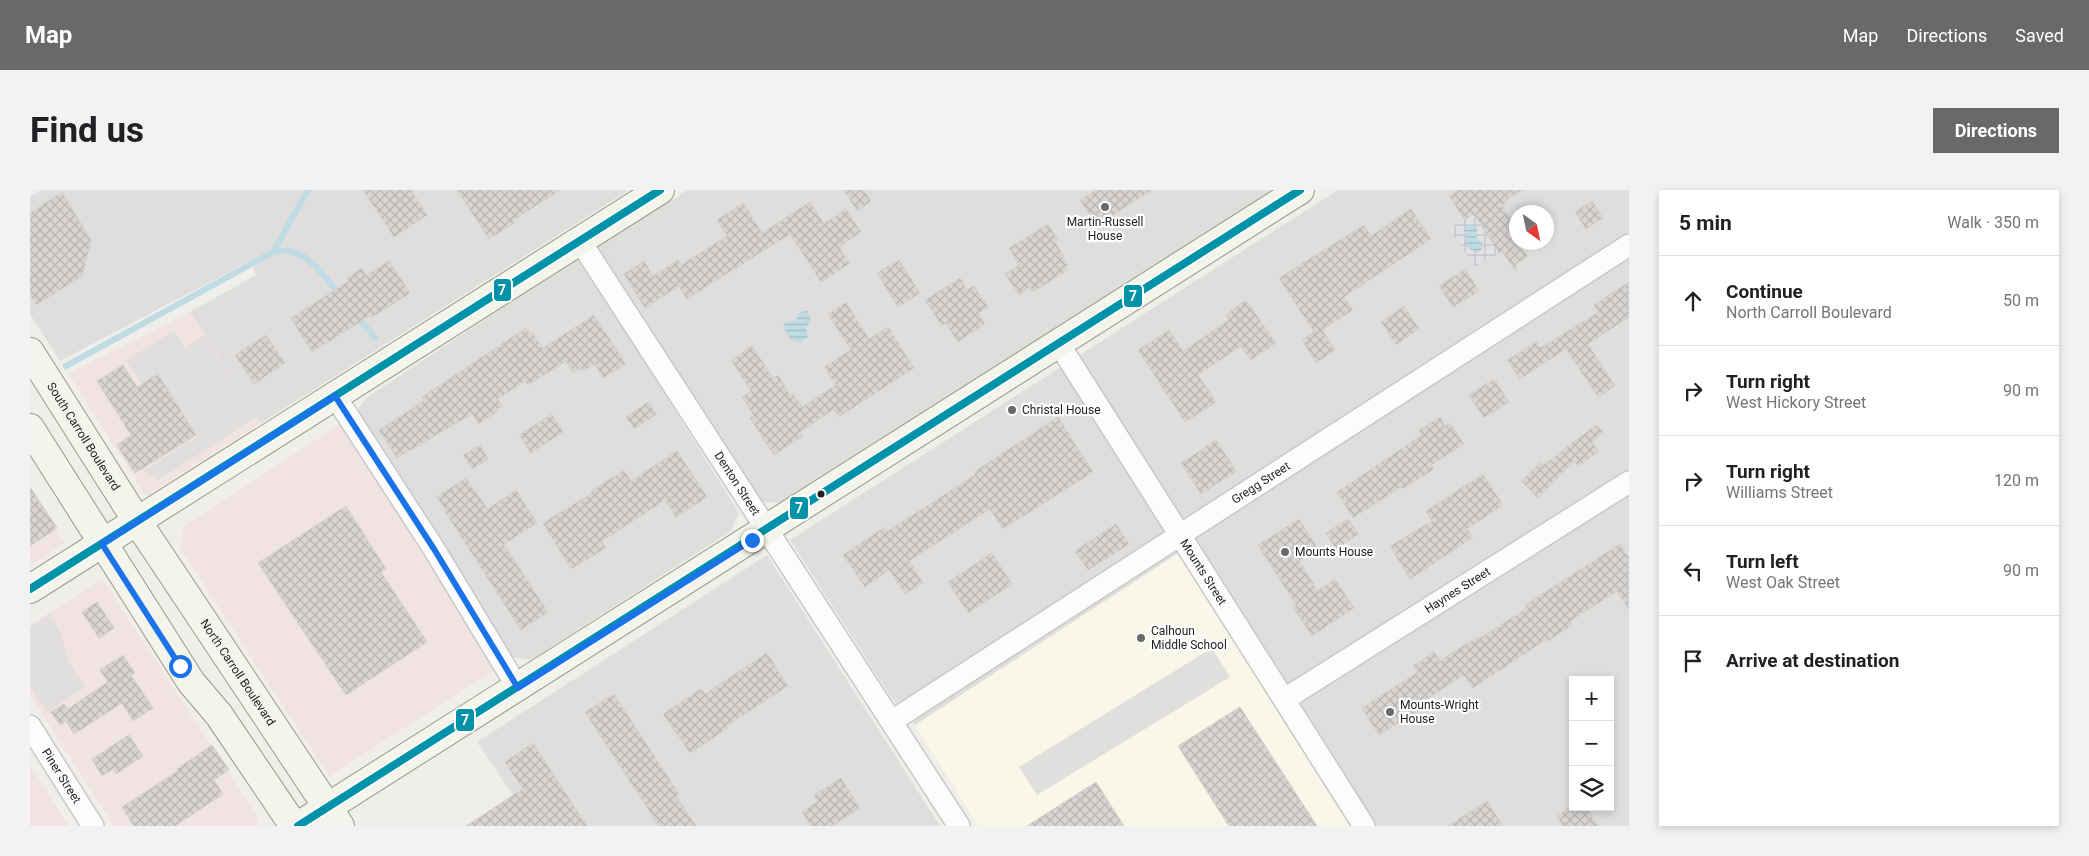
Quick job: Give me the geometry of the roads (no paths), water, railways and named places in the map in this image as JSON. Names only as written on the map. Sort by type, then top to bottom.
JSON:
[{"type":"main road","points":[[30,589],[660,190]]},
{"type":"main road","points":[[298,826],[334,817],[518,688],[1300,190]]},
{"type":"main road","name":"South Carroll Boulevard","points":[[30,352],[136,521]]},
{"type":"main road","points":[[30,428],[191,682],[219,715],[294,826]]},
{"type":"main road","name":"North Carroll Boulevard","points":[[136,521],[334,817]]},
{"type":"street","name":"Denton Street","points":[[580,240],[959,826]]},
{"type":"street","name":"Gregg Street","points":[[892,722],[1629,245]]},
{"type":"street","name":"Mounts Street","points":[[1059,344],[1364,826]]},
{"type":"street","points":[[335,396],[434,549],[518,688]]},
{"type":"street","name":"Haynes Street","points":[[1285,699],[1629,482]]},
{"type":"street","name":"Piner Street","points":[[30,726],[93,826]]},
{"type":"water","points":[[1467,225],[1474,225],[1477,229],[1477,238],[1482,243],[1483,248],[1478,253],[1466,247],[1466,234],[1463,232]]},
{"type":"water","points":[[807,310],[811,319],[806,328],[808,337],[801,343],[790,339],[783,326],[785,323],[796,320],[798,314]]},
{"type":"waterway","points":[[273,252],[308,190]]},
{"type":"waterway","points":[[66,366],[273,252],[289,251],[304,257],[318,268],[340,295]]},
{"type":"waterway","points":[[357,316],[375,338]]},
{"type":"place","name":"Martin-Russell House","points":[[1105,207]]},
{"type":"place","name":"Christal House","points":[[1012,410]]},
{"type":"place","name":"Mounts House","points":[[1285,552]]},
{"type":"place","name":"Calhoun Middle School","points":[[1141,638]]},
{"type":"place","name":"Mounts-Wright House","points":[[1390,712]]}]
